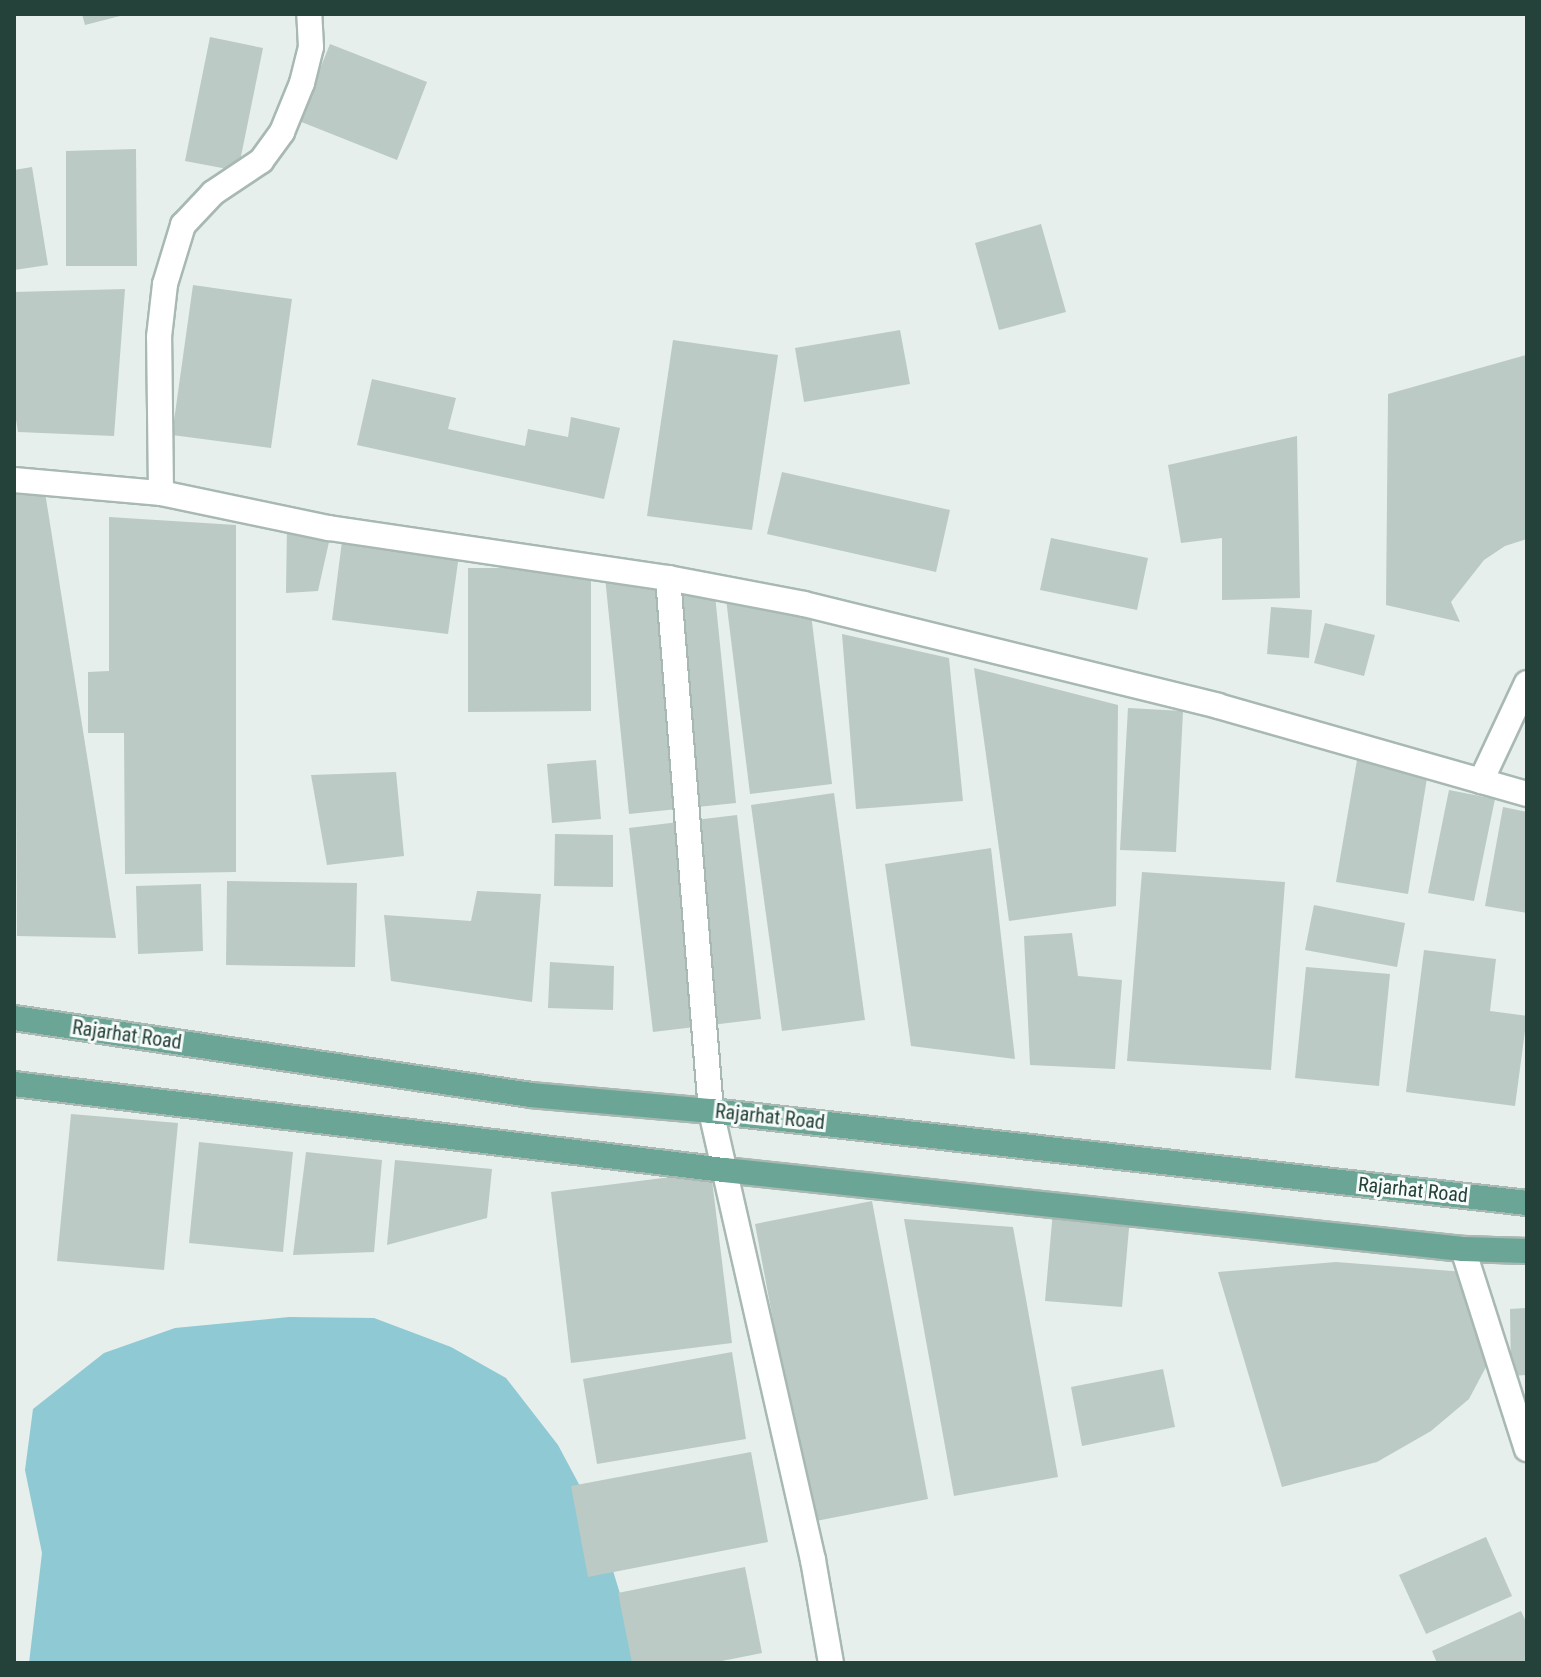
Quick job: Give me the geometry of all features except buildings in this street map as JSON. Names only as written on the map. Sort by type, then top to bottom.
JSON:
[{"type":"main road","name":"Rajarhat Road","points":[[14,1018],[531,1095],[711,1111],[1527,1203]]},
{"type":"main road","points":[[14,1084],[724,1170],[1463,1249],[1527,1251]]},
{"type":"street","points":[[161,493],[159,337],[165,284],[183,225],[213,193],[261,161],[282,132],[302,83],[311,47],[309,14]]},
{"type":"street","points":[[14,480],[161,493],[329,528],[668,578],[804,604],[1002,650],[1218,706],[1527,794]]},
{"type":"street","points":[[668,578],[711,1111],[813,1560],[831,1663]]},
{"type":"street","points":[[1481,781],[1527,683]]},
{"type":"street","points":[[1463,1249],[1527,1449]]},
{"type":"water","points":[[289,1317],[374,1318],[451,1347],[506,1378],[558,1445],[597,1518],[628,1620],[646,1663],[29,1663],[42,1553],[25,1470],[33,1409],[104,1353],[175,1328]]}]
